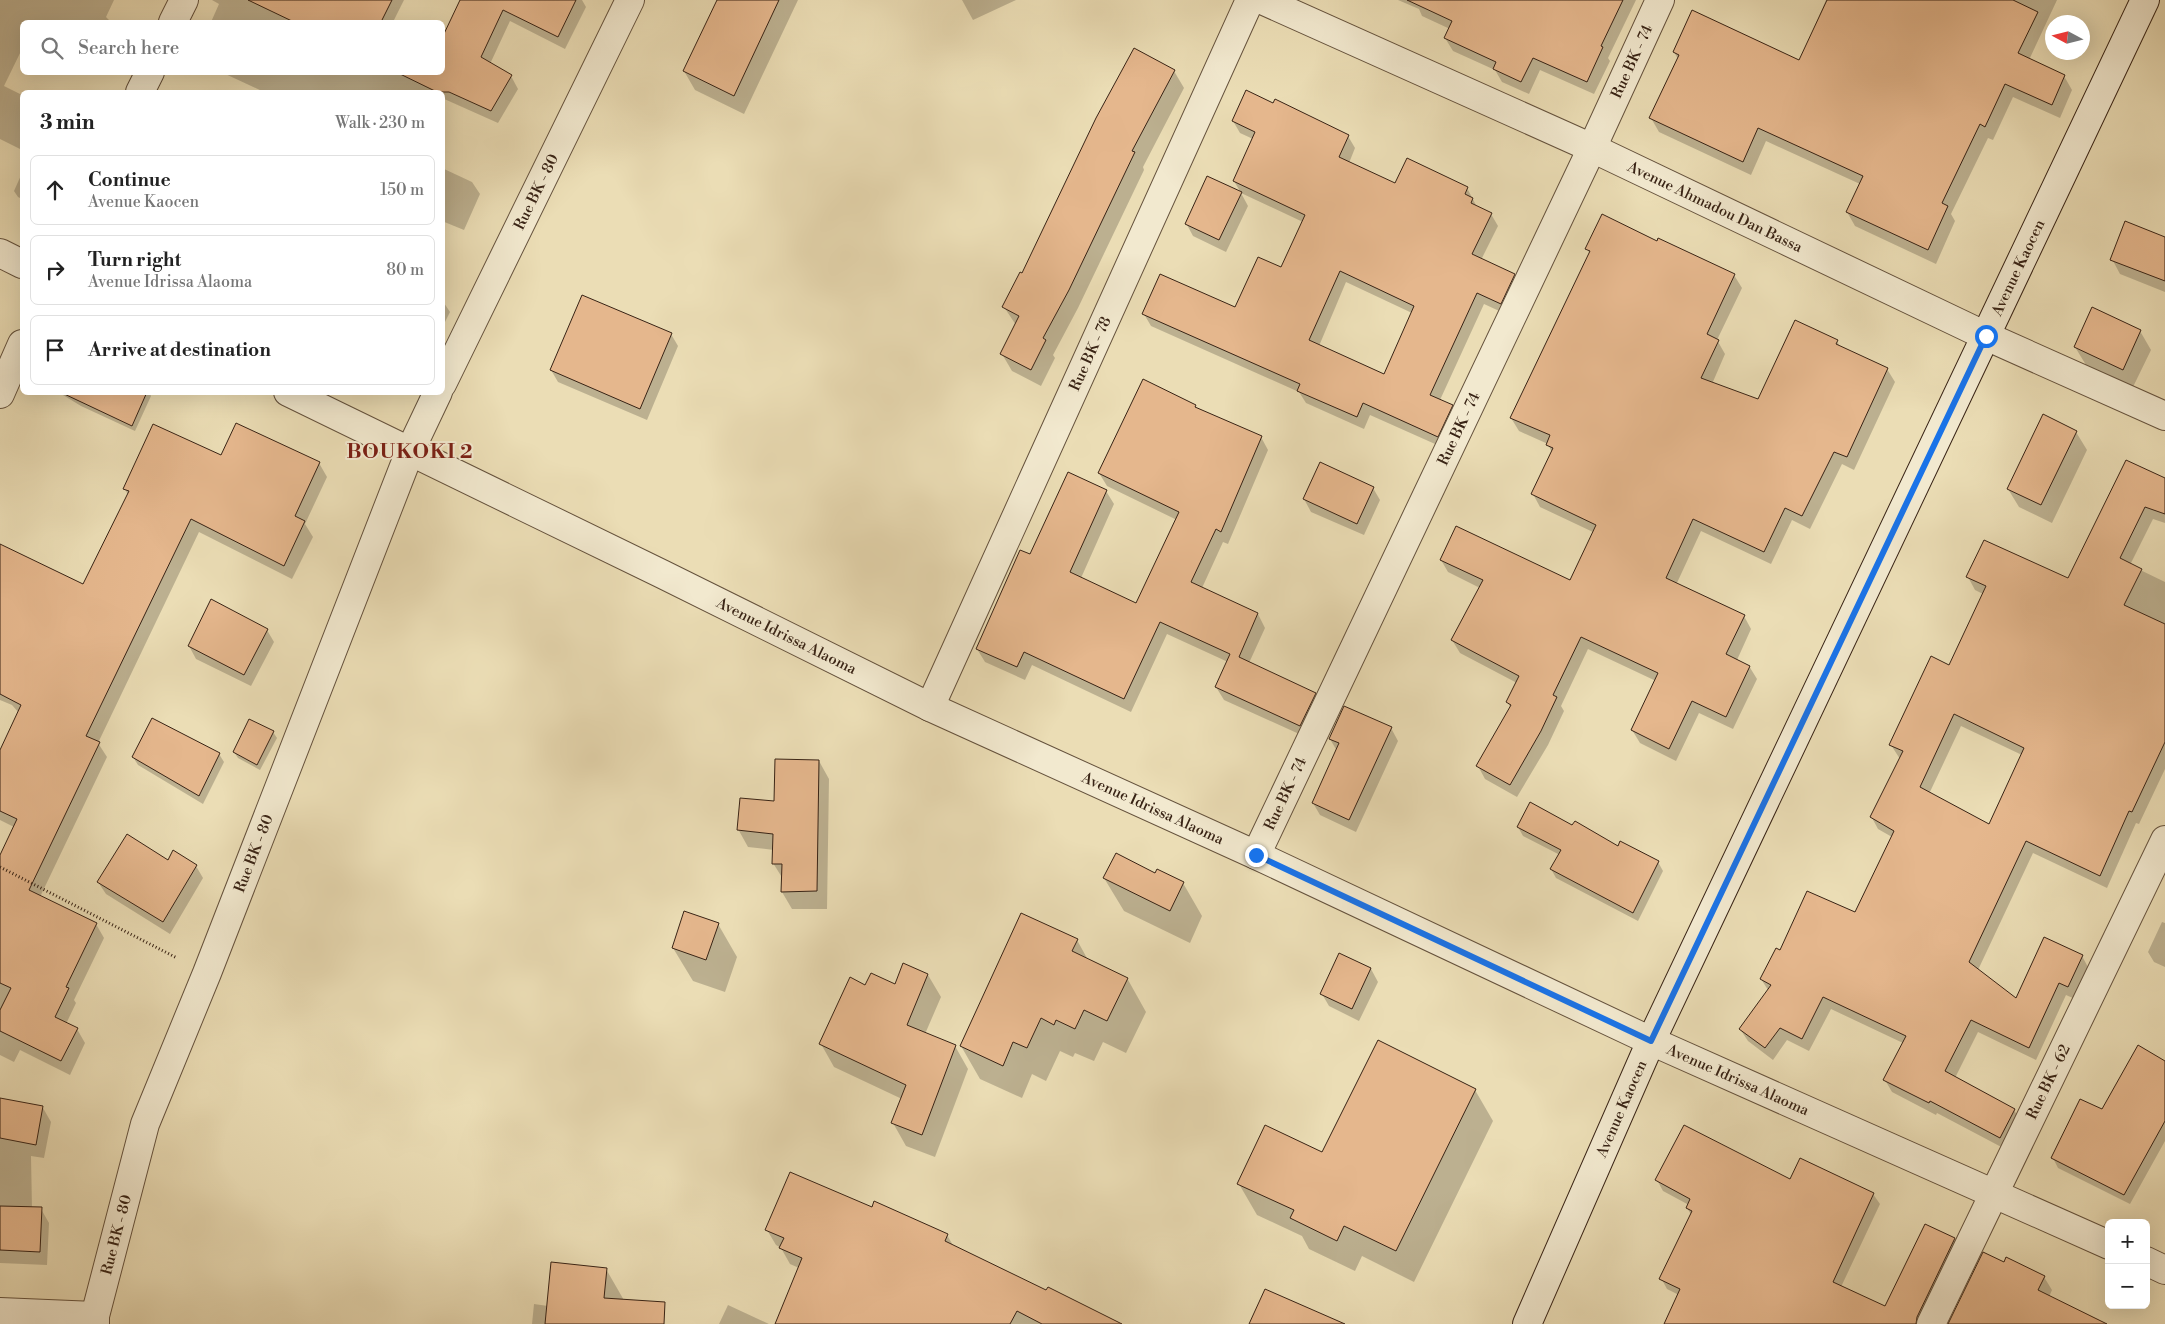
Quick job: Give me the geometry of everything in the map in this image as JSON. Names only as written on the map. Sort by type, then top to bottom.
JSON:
[{"type":"street","points":[[174,20],[184,0]]},
{"type":"street","name":"Rue BK - 80","points":[[445,378],[630,0]]},
{"type":"street","name":"Rue BK - 78","points":[[930,707],[1250,0]]},
{"type":"street","name":"Avenue Ahmadou Dan Bassa","points":[[1262,0],[1592,148],[1986,336],[2165,416]]},
{"type":"street","name":"Rue BK - 74","points":[[1256,855],[1592,148],[1660,0]]},
{"type":"street","name":"Avenue Kaocen","points":[[1526,1324],[1651,1041],[2145,0]]},
{"type":"street","points":[[141,90],[148,75]]},
{"type":"street","points":[[0,253],[20,263]]},
{"type":"street","points":[[0,394],[20,349]]},
{"type":"street","name":"Avenue Idrissa Alaoma","points":[[294,395],[930,707],[1256,855],[1651,1041],[2105,1242]]},
{"type":"street","name":"Rue BK - 80","points":[[95,1320],[145,1124],[207,973],[410,451],[437,395]]},
{"type":"street","name":"Rue BK - 62","points":[[1931,1324],[2165,840]]},
{"type":"street","points":[[2150,1263],[2165,1270]]},
{"type":"street","points":[[0,1312],[95,1320]]},
{"type":"path","points":[[0,867],[207,973]]},
{"type":"building","points":[[248,0],[392,0],[382,20],[290,20]]},
{"type":"building","points":[[460,0],[576,0],[558,37],[503,10],[481,57],[512,75],[491,111],[449,92],[445,92],[445,90],[433,90],[402,75],[445,75],[445,32]]},
{"type":"building","points":[[717,0],[779,0],[734,96],[683,71]]},
{"type":"building","points":[[1407,0],[1623,0],[1601,46],[1603,47],[1587,82],[1533,58],[1521,82],[1493,69],[1496,62],[1444,38],[1452,21]]},
{"type":"building","points":[[1827,0],[2013,0],[2038,12],[2018,53],[2065,75],[2052,105],[2005,84],[1985,127],[1980,124],[1942,203],[1948,206],[1928,250],[1846,212],[1863,176],[1758,128],[1743,162],[1649,118],[1679,55],[1673,52],[1692,10],[1799,60]]},
{"type":"building","points":[[1134,48],[1175,70],[1132,151],[1135,152],[1069,290],[1043,338],[1046,340],[1031,370],[1000,354],[1019,316],[1002,307],[1020,272],[1022,273],[1096,118]]},
{"type":"building","points":[[1246,90],[1273,103],[1275,99],[1349,135],[1339,157],[1395,183],[1407,158],[1468,187],[1465,194],[1473,198],[1471,203],[1492,213],[1472,254],[1515,274],[1501,304],[1477,293],[1430,395],[1453,405],[1438,437],[1363,403],[1357,417],[1297,391],[1300,384],[1142,314],[1160,274],[1235,307],[1258,257],[1281,267],[1305,215],[1233,181],[1255,132],[1232,121]],"holes":[[[1340,271],[1414,306],[1384,374],[1309,340]]]},
{"type":"building","points":[[1207,176],[1242,192],[1219,240],[1185,224]]},
{"type":"building","points":[[1602,214],[1657,241],[1658,238],[1735,274],[1707,334],[1719,340],[1701,378],[1758,399],[1795,320],[1838,340],[1836,344],[1888,368],[1847,457],[1834,452],[1802,516],[1785,508],[1764,552],[1693,519],[1666,578],[1745,615],[1726,654],[1750,666],[1726,717],[1692,701],[1669,749],[1631,730],[1658,673],[1581,637],[1553,695],[1557,697],[1541,731],[1510,785],[1476,766],[1511,705],[1506,702],[1519,676],[1451,640],[1483,580],[1440,560],[1456,526],[1570,580],[1596,525],[1531,494],[1553,448],[1546,445],[1550,435],[1510,418],[1590,251],[1585,249]]},
{"type":"building","points":[[2125,221],[2165,237],[2165,281],[2110,260]]},
{"type":"building","points":[[582,295],[672,333],[640,409],[550,370]]},
{"type":"building","points":[[2092,307],[2141,330],[2123,370],[2074,347]]},
{"type":"building","points":[[1143,379],[1196,405],[1195,407],[1262,436],[1221,532],[1216,529],[1191,582],[1258,613],[1239,657],[1316,693],[1300,726],[1215,687],[1230,654],[1160,622],[1124,699],[1024,652],[1017,667],[976,649],[1020,550],[1030,554],[1068,472],[1107,490],[1070,572],[1136,603],[1179,512],[1098,473]]},
{"type":"building","points":[[66,395],[146,395],[132,426]]},
{"type":"building","points":[[2043,414],[2077,431],[2041,505],[2007,489]]},
{"type":"building","points":[[236,423],[320,462],[295,516],[305,521],[284,566],[191,519],[86,736],[100,742],[29,890],[97,923],[66,987],[69,988],[55,1017],[78,1028],[61,1061],[0,1031],[0,1010],[11,988],[0,983],[0,855],[17,819],[0,811],[0,750],[21,705],[0,694],[0,544],[83,584],[129,491],[123,489],[153,424],[221,455]]},
{"type":"building","points":[[2126,460],[2165,478],[2165,514],[2145,507],[2120,558],[2142,569],[2124,605],[2165,624],[2165,742],[2132,812],[2129,811],[2100,876],[2026,841],[1969,962],[2016,998],[2044,937],[2083,955],[2068,987],[2059,983],[2029,1048],[1971,1020],[1945,1071],[2015,1109],[2000,1138],[1930,1101],[1929,1103],[1883,1080],[1906,1036],[1823,997],[1802,1039],[1780,1028],[1765,1048],[1739,1029],[1771,985],[1760,979],[1776,948],[1780,950],[1807,891],[1855,912],[1894,831],[1870,817],[1903,751],[1889,745],[1931,656],[1949,665],[1986,586],[1966,577],[1984,540],[2068,578]],"holes":[[[1954,714],[2024,748],[1989,824],[1920,787]]]},
{"type":"building","points":[[1320,462],[1374,487],[1357,524],[1303,499]]},
{"type":"building","points":[[211,599],[268,629],[244,675],[188,646]]},
{"type":"building","points":[[1344,706],[1392,727],[1349,820],[1312,803],[1339,743],[1329,739]]},
{"type":"building","points":[[152,718],[220,753],[199,796],[132,757]]},
{"type":"building","points":[[249,719],[274,731],[257,765],[233,752]]},
{"type":"building","points":[[775,759],[819,760],[817,891],[781,892],[782,864],[772,864],[773,834],[737,830],[740,798],[774,801]]},
{"type":"building","points":[[1530,802],[1572,825],[1575,821],[1618,846],[1620,841],[1659,861],[1633,913],[1550,869],[1561,850],[1517,827]]},
{"type":"building","points":[[127,834],[168,860],[173,850],[197,865],[163,922],[97,882]]},
{"type":"building","points":[[1116,853],[1155,873],[1157,869],[1184,882],[1170,911],[1103,878]]},
{"type":"building","points":[[684,911],[719,923],[706,960],[672,948]]},
{"type":"building","points":[[1021,913],[1078,939],[1072,951],[1128,978],[1107,1021],[1084,1010],[1075,1029],[1056,1020],[1054,1025],[1041,1018],[1027,1048],[1013,1042],[1003,1066],[960,1046]]},
{"type":"building","points":[[1339,953],[1371,968],[1352,1009],[1320,994]]},
{"type":"building","points":[[903,963],[928,974],[907,1025],[956,1045],[922,1135],[891,1123],[906,1085],[819,1044],[850,977],[865,985],[871,973],[895,984]]},
{"type":"building","points":[[1378,1040],[1476,1089],[1396,1251],[1344,1226],[1337,1241],[1290,1218],[1294,1210],[1237,1184],[1265,1125],[1322,1152]]},
{"type":"building","points":[[2138,1045],[2165,1061],[2165,1121],[2124,1195],[2051,1158],[2080,1099],[2102,1109]]},
{"type":"building","points":[[0,1098],[43,1106],[36,1145],[0,1138]]},
{"type":"building","points":[[1684,1125],[1790,1179],[1800,1158],[1874,1193],[1833,1282],[1885,1306],[1925,1224],[1955,1238],[1917,1317],[1916,1324],[1664,1324],[1680,1289],[1659,1279],[1692,1211],[1686,1208],[1690,1199],[1655,1180]]},
{"type":"building","points":[[790,1172],[872,1207],[874,1201],[948,1234],[945,1241],[1046,1290],[1048,1287],[1122,1324],[1042,1324],[1017,1311],[1010,1324],[775,1324],[802,1258],[779,1248],[784,1238],[765,1230]]},
{"type":"building","points":[[0,1206],[42,1207],[40,1252],[0,1250]]},
{"type":"building","points":[[1983,1252],[2004,1262],[2006,1257],[2045,1276],[2038,1290],[2107,1324],[1948,1324]]},
{"type":"building","points":[[551,1262],[607,1268],[604,1298],[665,1302],[664,1324],[545,1324]]},
{"type":"building","points":[[1265,1289],[1345,1324],[1249,1324]]},
{"type":"district","name":"BOUKOKI 2","points":[[410,451]]},
{"type":"route","points":[[1256,855],[1651,1041],[1986,336]]}]
